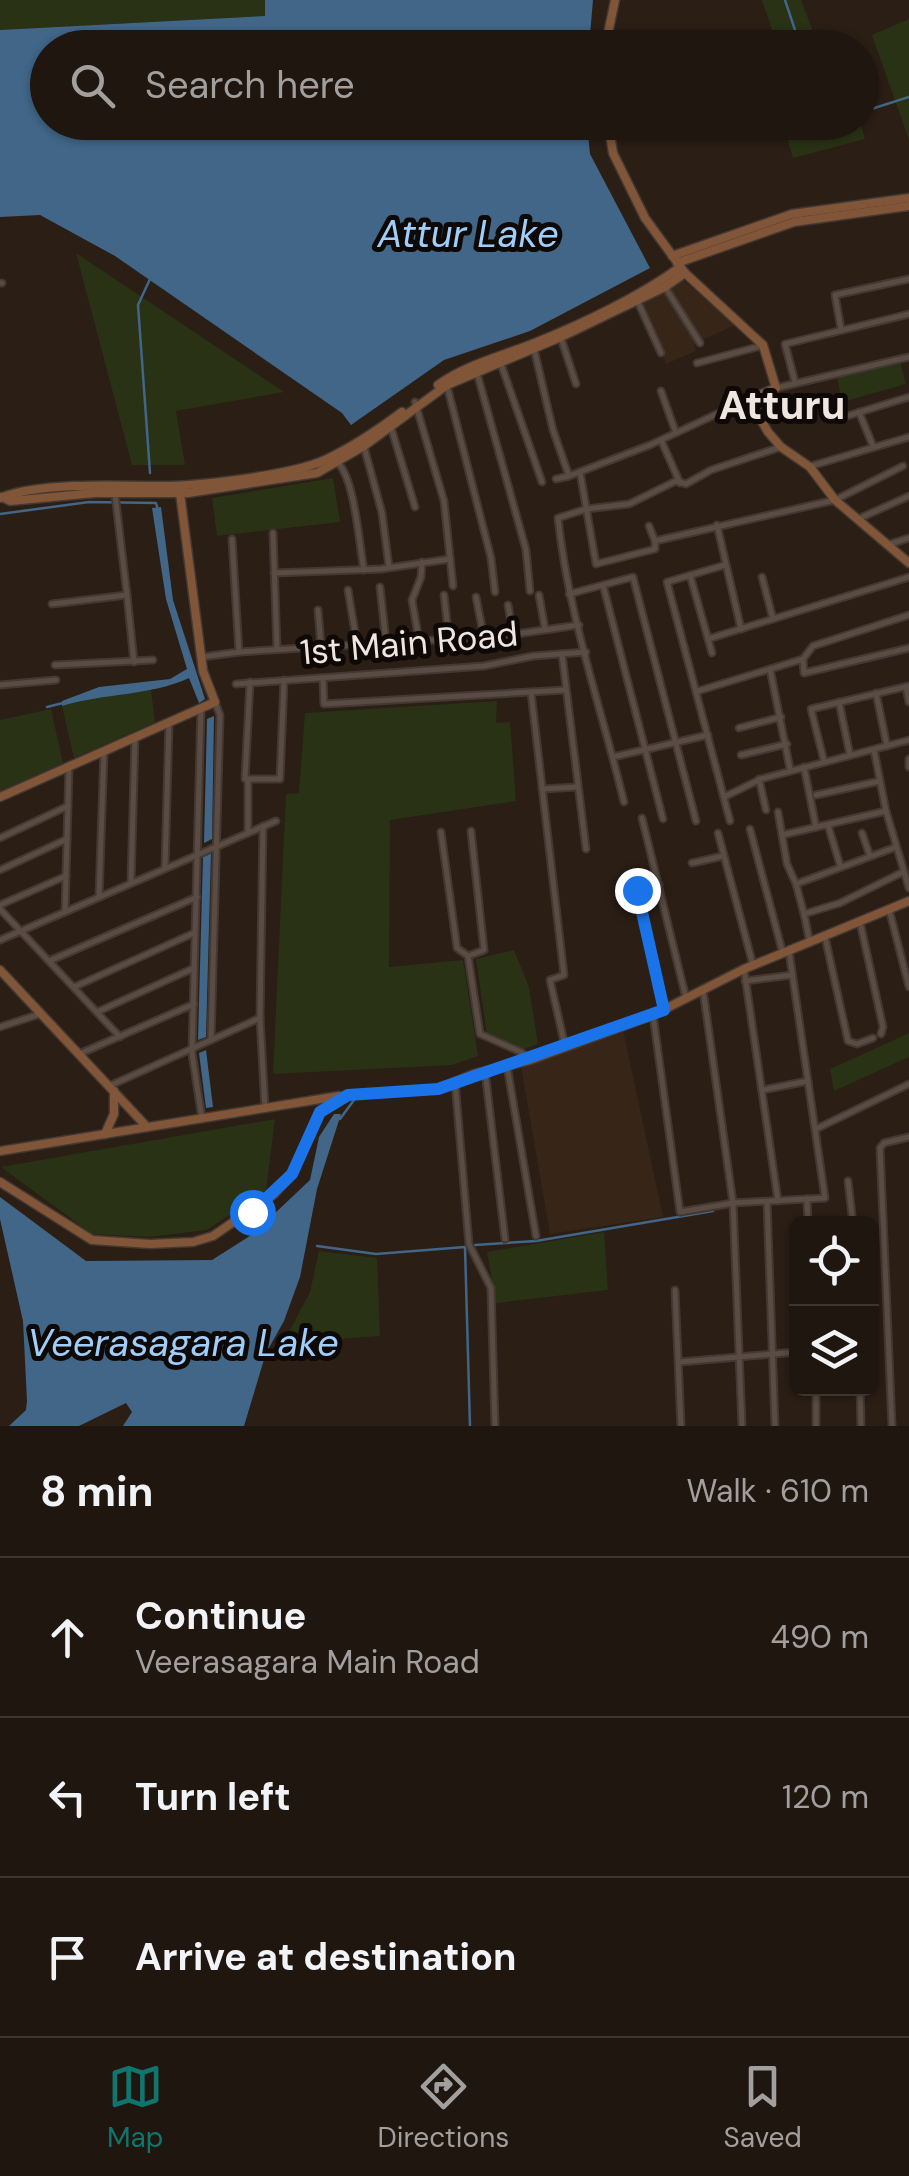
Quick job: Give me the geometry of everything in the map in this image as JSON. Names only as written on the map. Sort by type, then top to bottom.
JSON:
[{"type":"street","points":[[609,30],[615,0]]},
{"type":"street","points":[[611,140],[613,153],[646,218],[678,265],[764,345],[776,388]]},
{"type":"street","points":[[560,334],[661,281],[678,265],[792,214],[909,198]]},
{"type":"street","points":[[115,489],[180,492],[317,473],[338,463],[446,382],[666,287],[678,265],[794,222],[909,206]]},
{"type":"street","points":[[841,329],[835,295],[909,279]]},
{"type":"street","points":[[666,287],[700,343]]},
{"type":"street","points":[[637,300],[660,353]]},
{"type":"street","points":[[795,382],[785,344],[909,314]]},
{"type":"street","points":[[560,334],[576,384]]},
{"type":"street","points":[[697,363],[764,345]]},
{"type":"street","points":[[533,346],[568,476]]},
{"type":"street","points":[[556,479],[661,440],[776,388],[909,356]]},
{"type":"street","points":[[499,359],[542,482]]},
{"type":"street","points":[[476,368],[526,550],[530,591]]},
{"type":"street","points":[[446,382],[491,558],[495,592]]},
{"type":"street","points":[[661,391],[676,433]]},
{"type":"street","points":[[847,416],[909,396]]},
{"type":"street","points":[[749,399],[780,447],[810,467],[835,500],[909,563]]},
{"type":"street","points":[[416,405],[444,502],[453,586]]},
{"type":"street","points":[[859,412],[873,446]]},
{"type":"street","points":[[390,424],[415,507]]},
{"type":"street","points":[[810,467],[909,437]]},
{"type":"street","points":[[661,440],[680,482]]},
{"type":"street","points":[[1,497],[10,501],[180,486],[292,470],[322,462],[363,443]]},
{"type":"street","points":[[363,443],[382,513],[390,567]]},
{"type":"street","points":[[624,802],[569,594],[558,518],[586,509],[629,504],[676,481],[686,484],[711,470],[780,447]]},
{"type":"street","points":[[338,463],[343,467],[364,570]]},
{"type":"street","points":[[656,541],[835,500],[903,466]]},
{"type":"street","points":[[580,472],[596,564],[656,548],[649,526]]},
{"type":"street","points":[[115,489],[134,662]]},
{"type":"street","points":[[180,492],[203,671],[220,715],[209,1041]]},
{"type":"street","points":[[858,519],[909,496]]},
{"type":"street","points":[[717,525],[741,629]]},
{"type":"street","points":[[272,532],[278,649]]},
{"type":"street","points":[[232,538],[238,652]]},
{"type":"street","points":[[887,545],[909,538]]},
{"type":"street","points":[[274,573],[364,570],[450,559]]},
{"type":"street","points":[[419,641],[412,600],[422,562]]},
{"type":"street","points":[[725,564],[667,582],[730,821]]},
{"type":"street","points":[[690,575],[712,654]]},
{"type":"street","points":[[569,594],[633,577],[696,821]]},
{"type":"street","points":[[762,577],[773,619]]},
{"type":"street","points":[[708,639],[909,577]]},
{"type":"street","points":[[603,585],[663,818]]},
{"type":"street","points":[[380,586],[386,642]]},
{"type":"street","points":[[348,590],[357,644]]},
{"type":"street","points":[[52,604],[127,595]]},
{"type":"street","points":[[444,595],[449,640]]},
{"type":"street","points":[[539,595],[544,629]]},
{"type":"street","points":[[476,596],[484,638]]},
{"type":"street","points":[[508,605],[514,633]]},
{"type":"street","points":[[318,610],[321,646]]},
{"type":"street","points":[[696,692],[803,659],[813,646],[909,615]]},
{"type":"street","points":[[202,657],[386,642],[460,642],[579,625]]},
{"type":"street","points":[[803,659],[804,673],[909,648]]},
{"type":"street","name":"1st Main Road","points":[[236,684],[484,666],[586,652]]},
{"type":"street","points":[[562,654],[586,848]]},
{"type":"street","points":[[55,665],[154,660]]},
{"type":"street","points":[[770,669],[790,770]]},
{"type":"street","points":[[323,677],[324,704],[565,690]]},
{"type":"street","points":[[0,685],[56,680]]},
{"type":"street","points":[[250,682],[244,778],[280,779],[284,680]]},
{"type":"street","points":[[824,761],[811,708],[908,686],[909,702]]},
{"type":"street","points":[[531,692],[564,975],[550,980],[566,1047]]},
{"type":"street","points":[[876,693],[886,746]]},
{"type":"street","points":[[0,798],[215,702]]},
{"type":"street","points":[[839,702],[850,755]]},
{"type":"street","points":[[201,708],[194,1004],[202,1119]]},
{"type":"street","points":[[739,728],[781,717]]},
{"type":"street","points":[[165,868],[169,722]]},
{"type":"street","points":[[613,757],[708,736]]},
{"type":"street","points":[[131,883],[135,737]]},
{"type":"street","points":[[724,797],[759,779],[909,740]]},
{"type":"street","points":[[741,755],[786,744]]},
{"type":"street","points":[[874,750],[886,811],[909,888]]},
{"type":"street","points":[[99,896],[104,751]]},
{"type":"street","points":[[909,758],[909,767]]},
{"type":"street","points":[[804,766],[816,827]]},
{"type":"street","points":[[65,911],[69,767]]},
{"type":"street","points":[[248,778],[248,832]]},
{"type":"street","points":[[759,779],[766,810]]},
{"type":"street","points":[[816,795],[880,781]]},
{"type":"street","points":[[542,789],[578,787]]},
{"type":"street","points":[[0,838],[68,806]]},
{"type":"street","points":[[782,835],[886,811]]},
{"type":"street","points":[[778,812],[787,864],[796,884],[810,943]]},
{"type":"street","points":[[642,818],[686,998]]},
{"type":"street","points":[[0,940],[276,820]]},
{"type":"street","points":[[828,824],[840,866]]},
{"type":"street","points":[[263,826],[260,1018],[266,1108]]},
{"type":"street","points":[[654,1015],[680,1212],[733,1203],[824,1198],[792,975],[750,828]]},
{"type":"street","points":[[468,956],[484,950],[472,831]]},
{"type":"street","points":[[440,832],[456,948],[468,956],[480,1034],[530,1060]]},
{"type":"street","points":[[718,833],[748,967],[746,981],[778,1201]]},
{"type":"street","points":[[862,833],[870,856]]},
{"type":"street","points":[[0,870],[67,840]]},
{"type":"street","points":[[796,884],[896,847]]},
{"type":"street","points":[[692,862],[724,856]]},
{"type":"street","points":[[804,914],[840,903],[904,872]]},
{"type":"street","points":[[66,876],[0,907],[120,1036]]},
{"type":"street","points":[[658,885],[637,888],[664,1010]]},
{"type":"street","points":[[49,960],[196,897]]},
{"type":"street","points":[[0,1152],[348,1095],[438,1089],[654,1015],[748,967],[909,900]]},
{"type":"street","points":[[889,909],[909,987]]},
{"type":"street","points":[[860,922],[883,1027],[881,1034]]},
{"type":"street","points":[[74,988],[196,933]]},
{"type":"street","points":[[825,937],[848,1041],[857,1044],[873,1038]]},
{"type":"street","points":[[97,1012],[195,968]]},
{"type":"street","points":[[0,970],[148,1128]]},
{"type":"street","points":[[746,981],[792,975]]},
{"type":"street","points":[[703,990],[733,1203],[742,1426]]},
{"type":"street","points":[[79,1054],[194,1004]]},
{"type":"street","points":[[0,1028],[41,1014]]},
{"type":"street","points":[[111,1089],[260,1018]]},
{"type":"street","points":[[506,1066],[536,1236]]},
{"type":"street","points":[[485,1072],[505,1240]]},
{"type":"street","points":[[762,1090],[808,1081]]},
{"type":"street","points":[[455,1082],[469,1244],[490,1288],[495,1426]]},
{"type":"street","points":[[816,1129],[909,1084]]},
{"type":"street","points":[[105,1134],[114,1114],[111,1089]]},
{"type":"street","points":[[0,1182],[92,1240],[193,1242],[214,1236],[274,1194],[292,1174],[320,1112],[348,1095]]},
{"type":"street","points":[[892,1426],[880,1148],[888,1141],[909,1138]]},
{"type":"street","points":[[848,1181],[851,1216]]},
{"type":"street","points":[[807,1199],[808,1216]]},
{"type":"street","points":[[767,1202],[775,1426]]},
{"type":"street","points":[[675,1290],[681,1426]]},
{"type":"street","points":[[678,1362],[789,1353]]},
{"type":"street","points":[[816,1396],[816,1426]]},
{"type":"street","points":[[860,1396],[861,1426]]},
{"type":"shaded area","points":[[683,280],[735,325],[694,344],[696,351],[666,364],[642,304]]},
{"type":"shaded area","points":[[623,1030],[663,1217],[550,1234],[521,1067]]},
{"type":"green space","points":[[0,0],[265,0],[266,16],[0,30]]},
{"type":"green space","points":[[762,0],[801,0],[812,30],[772,30]]},
{"type":"green space","points":[[909,19],[909,140],[879,55],[879,32]]},
{"type":"green space","points":[[788,140],[861,140],[793,158]]},
{"type":"green space","points":[[76,253],[284,392],[176,411],[185,465],[132,465]]},
{"type":"green space","points":[[900,362],[906,384],[842,402],[837,377]]},
{"type":"green space","points":[[333,478],[340,522],[217,536],[212,498]]},
{"type":"green space","points":[[151,689],[155,722],[74,758],[62,706],[99,695]]},
{"type":"green space","points":[[497,701],[496,723],[510,722],[516,801],[390,820],[389,967],[463,960],[478,1056],[452,1065],[273,1074],[286,794],[299,793],[305,713]]},
{"type":"green space","points":[[51,709],[63,763],[0,791],[0,720]]},
{"type":"green space","points":[[514,950],[529,987],[538,1044],[524,1049],[487,1035],[476,959]]},
{"type":"green space","points":[[909,1033],[909,1057],[834,1091],[830,1069]]},
{"type":"green space","points":[[275,1119],[266,1191],[207,1230],[149,1237],[92,1234],[1,1167]]},
{"type":"green space","points":[[604,1232],[608,1290],[496,1303],[487,1252]]},
{"type":"green space","points":[[319,1251],[377,1258],[380,1336],[283,1343],[310,1292]]},
{"type":"water","name":"Attur Lake","points":[[265,0],[593,0],[590,30],[30,30],[30,140],[589,140],[590,154],[650,268],[530,331],[444,360],[351,425],[342,413],[115,256],[40,215],[0,217],[0,30],[265,16]]},
{"type":"water","points":[[161,507],[173,600],[205,699],[199,703],[189,678],[159,688],[62,706],[62,701],[99,687],[170,679],[187,669],[166,599],[152,508]]},
{"type":"water","points":[[214,716],[212,839],[204,843],[207,719]]},
{"type":"water","points":[[211,853],[206,1037],[198,1040],[203,856]]},
{"type":"water","points":[[206,1050],[213,1107],[206,1108],[199,1053]]},
{"type":"water","name":"Veerasagara Lake","points":[[334,1114],[341,1114],[317,1189],[300,1277],[284,1321],[266,1353],[244,1426],[123,1426],[132,1412],[126,1403],[79,1426],[9,1426],[26,1410],[27,1401],[23,1321],[0,1219],[0,1197],[86,1261],[212,1260],[253,1234],[310,1180],[319,1137]]},
{"type":"waterway","points":[[785,0],[795,30]]},
{"type":"waterway","points":[[879,107],[909,97]]},
{"type":"waterway","points":[[150,279],[138,305],[150,473]]},
{"type":"waterway","points":[[0,514],[89,502],[156,503],[158,510]]},
{"type":"waterway","points":[[47,707],[63,703]]},
{"type":"waterway","points":[[340,1119],[354,1100]]},
{"type":"waterway","points":[[475,1245],[536,1241],[713,1211]]},
{"type":"waterway","points":[[317,1246],[376,1254],[465,1247],[470,1426]]},
{"type":"district","name":"Atturu","points":[[782,405]]},
{"type":"route","points":[[252,1212],[292,1174],[320,1112],[348,1095],[438,1089],[664,1010],[637,890]]}]
